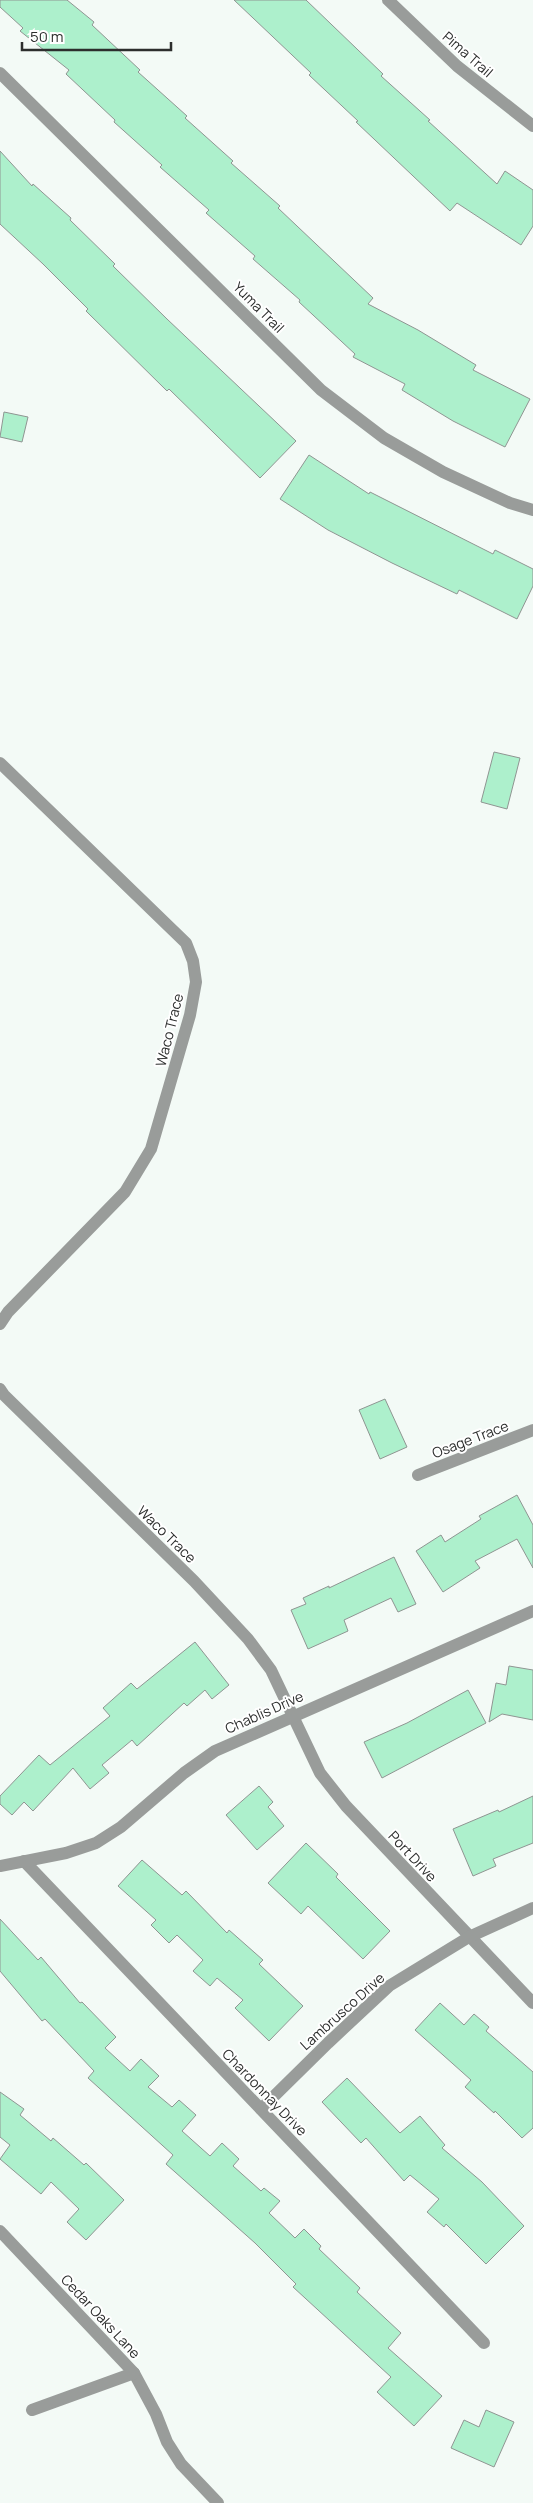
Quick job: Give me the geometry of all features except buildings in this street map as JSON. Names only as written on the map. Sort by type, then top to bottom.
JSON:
[{"type":"street","name":"Pima Trail","points":[[388,0],[457,66],[533,126]]},
{"type":"street","name":"Yuma Trail","points":[[0,73],[321,390],[384,438],[443,472],[510,503],[533,510]]},
{"type":"street","name":"Waco Trace","points":[[0,763],[186,943],[193,960],[196,982],[190,1015],[150,1150],[140,1170],[125,1192],[8,1312],[0,1324]]},
{"type":"street","name":"Waco Trace","points":[[0,1389],[194,1581],[248,1639],[271,1670],[292,1716]]},
{"type":"street","name":"Osage Trace","points":[[418,1475],[533,1430]]},
{"type":"street","name":"Chablis Drive","points":[[0,1866],[66,1853],[96,1843],[121,1827],[214,1750],[533,1611]]},
{"type":"street","name":"Port Drive","points":[[292,1716],[320,1773],[346,1806],[533,2003]]},
{"type":"street","name":"Chardonnay Drive","points":[[24,1861],[484,2343]]},
{"type":"street","name":"Lambrusco Drive","points":[[261,2109],[389,1986],[470,1937],[533,1908]]},
{"type":"street","name":"Cedar Oaks Lane","points":[[0,2231],[107,2342],[134,2373],[156,2414],[167,2442],[181,2464],[218,2503]]},
{"type":"street","points":[[32,2410],[134,2373]]}]
